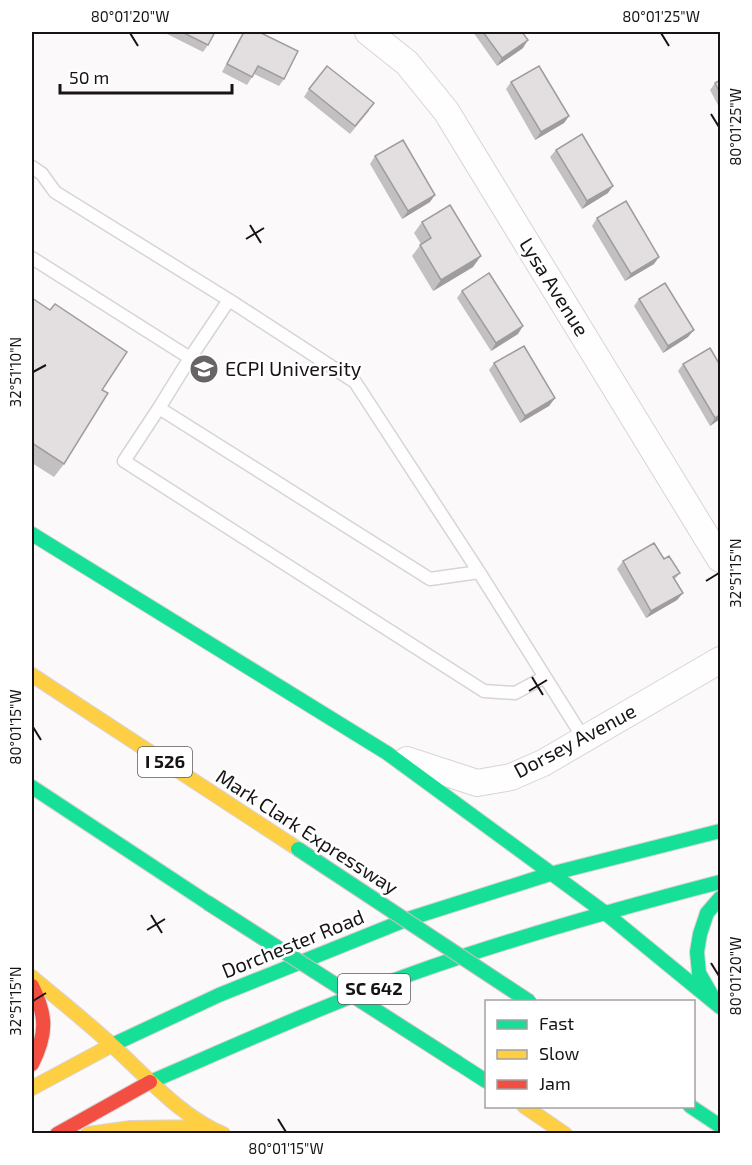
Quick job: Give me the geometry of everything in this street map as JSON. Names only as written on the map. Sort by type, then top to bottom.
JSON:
[{"type":"main road","points":[[32,534],[387,753],[604,912],[718,1005]]},
{"type":"main road","name":"Mark Clark Expressway","points":[[32,675],[527,1000]]},
{"type":"main road","points":[[32,787],[485,1081]]},
{"type":"main road","name":"Dorchester Road","points":[[32,1088],[112,1045],[219,995],[408,919],[550,874],[720,831]]},
{"type":"main road","name":"SC 642","points":[[57,1134],[150,1082],[287,1023],[411,974],[604,912],[720,882]]},
{"type":"main road","points":[[718,1005],[699,973],[697,952],[699,934],[707,913],[720,898]]},
{"type":"main road","points":[[32,977],[112,1045],[150,1082],[206,1127],[223,1134]]},
{"type":"main road","points":[[32,986],[41,1003],[45,1029],[32,1064]]},
{"type":"main road","points":[[526,1108],[565,1134]]},
{"type":"main road","points":[[692,1108],[720,1126]]},
{"type":"main road","points":[[88,1134],[102,1130],[151,1126],[206,1127]]},
{"type":"street","name":"Lysa Avenue","points":[[368,32],[407,63],[446,111],[720,559]]},
{"type":"street","name":"Dorsey Avenue","points":[[387,753],[477,783],[512,777],[543,763],[720,660]]},
{"type":"lane","points":[[32,166],[42,174],[56,192],[355,382],[584,739]]},
{"type":"lane","points":[[32,258],[190,358]]},
{"type":"lane","points":[[229,300],[124,461],[484,691],[515,693],[545,677]]},
{"type":"lane","points":[[159,408],[430,579],[479,572]]},
{"type":"building","points":[[182,32],[215,32],[208,45]]},
{"type":"building","points":[[244,32],[259,32],[298,51],[284,79],[258,66],[252,77],[227,64]]},
{"type":"building","points":[[483,32],[522,32],[528,40],[502,58]]},
{"type":"building","points":[[327,66],[374,103],[355,126],[309,89]]},
{"type":"building","points":[[539,66],[569,116],[541,132],[511,82]]},
{"type":"building","points":[[720,80],[720,93],[715,83]]},
{"type":"building","points":[[582,134],[613,186],[587,201],[556,150]]},
{"type":"building","points":[[403,140],[435,195],[408,211],[375,156]]},
{"type":"building","points":[[626,201],[659,257],[631,274],[597,218]]},
{"type":"building","points":[[450,205],[481,256],[441,280],[420,245],[431,238],[422,222]]},
{"type":"building","points":[[489,273],[523,326],[496,343],[462,291]]},
{"type":"building","points":[[665,283],[694,330],[668,346],[639,299]]},
{"type":"building","points":[[32,298],[50,310],[55,304],[127,352],[102,390],[108,393],[64,464],[32,443]]},
{"type":"building","points":[[524,346],[555,398],[525,416],[494,363]]},
{"type":"building","points":[[710,348],[720,365],[720,415],[715,418],[683,364]]},
{"type":"building","points":[[654,543],[664,559],[669,556],[680,573],[673,577],[683,593],[651,611],[623,561]]},
{"type":"traffic: fast","points":[[32,534],[387,753],[604,912],[720,1007]]},
{"type":"traffic: fast","points":[[32,787],[208,903]]},
{"type":"traffic: fast","points":[[112,1045],[219,995],[408,919],[550,874],[720,831]]},
{"type":"traffic: fast","points":[[298,849],[527,1000]]},
{"type":"traffic: fast","points":[[150,1082],[312,1012],[411,974],[564,925],[720,882]]},
{"type":"traffic: fast","points":[[714,999],[699,973],[697,952],[707,913],[720,898]]},
{"type":"traffic: fast","points":[[208,903],[458,1063]]},
{"type":"traffic: fast","points":[[458,1063],[485,1080]]},
{"type":"traffic: fast","points":[[693,1108],[720,1126]]},
{"type":"traffic: slow","points":[[32,675],[298,849]]},
{"type":"traffic: slow","points":[[32,977],[103,1037],[178,1107],[223,1134]]},
{"type":"traffic: slow","points":[[32,1088],[112,1045]]},
{"type":"traffic: slow","points":[[527,1108],[565,1134]]},
{"type":"traffic: slow","points":[[88,1134],[131,1128],[206,1127]]},
{"type":"traffic: jam","points":[[32,986],[43,1016],[43,1034],[32,1064]]},
{"type":"traffic: jam","points":[[57,1134],[150,1082]]},
{"type":"place","name":"ECPI University","points":[[204,369]]}]
